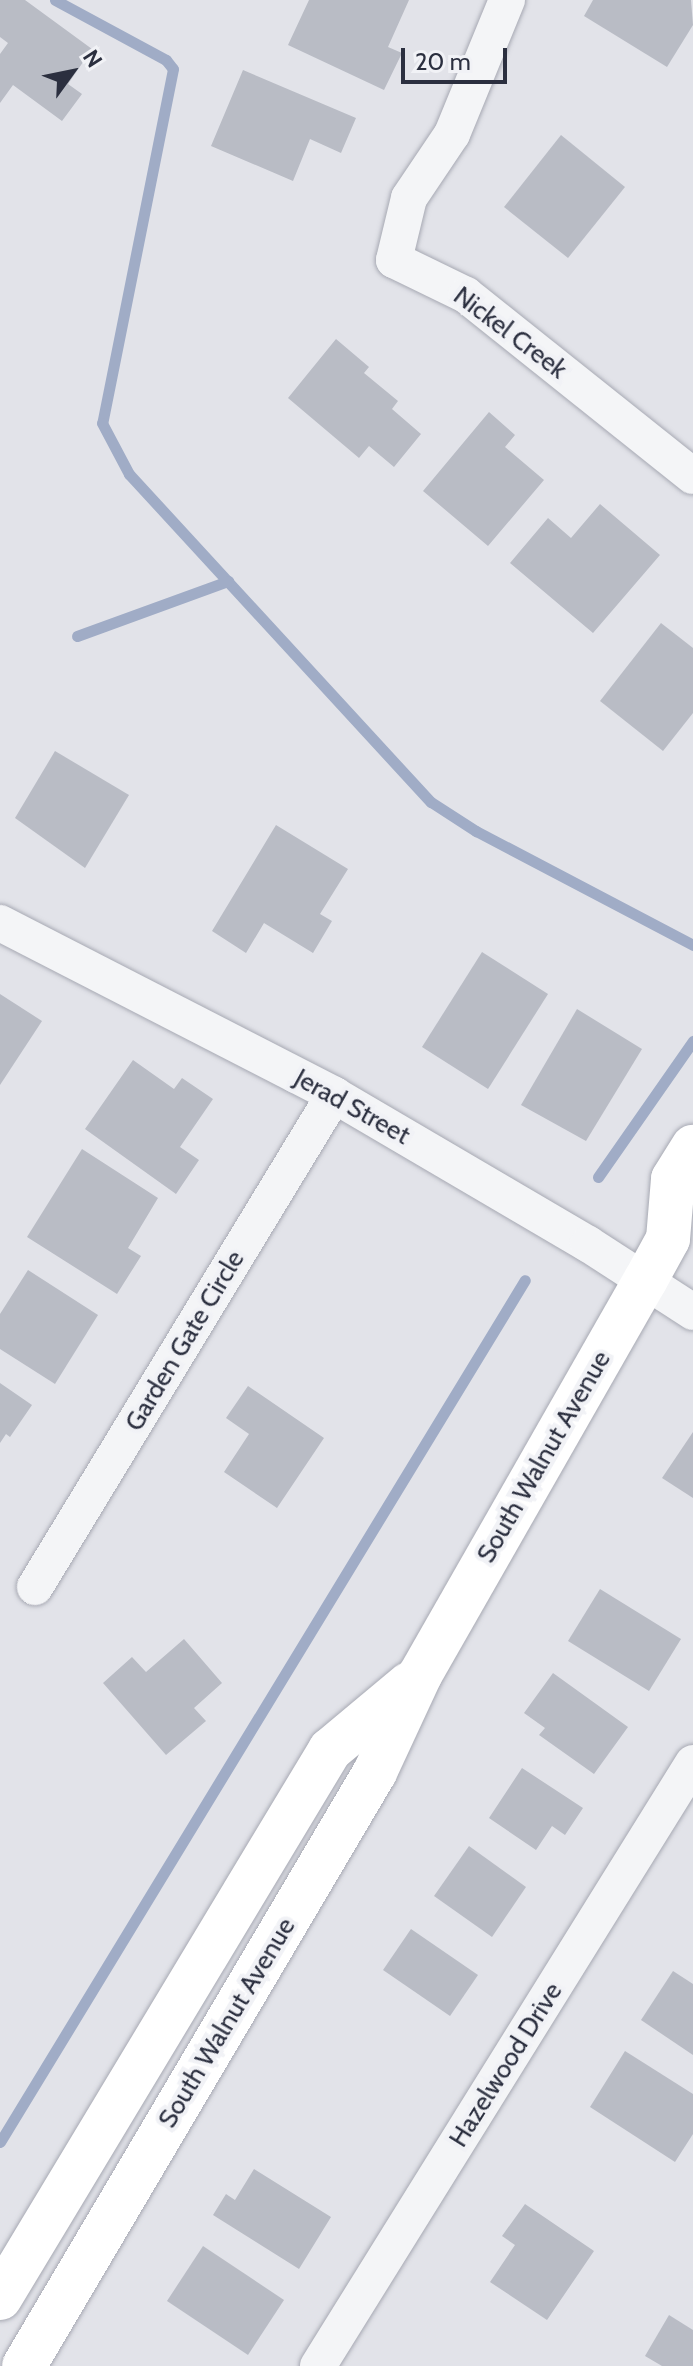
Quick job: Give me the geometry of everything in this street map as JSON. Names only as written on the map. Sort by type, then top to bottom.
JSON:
[{"type":"street","name":"Nickel Creek","points":[[507,0],[452,134],[409,198],[394,260],[466,295],[693,476]]},
{"type":"street","name":"Jerad Street","points":[[0,923],[334,1095],[693,1312]]},
{"type":"street","name":"Garden Gate Circle","points":[[35,1587],[334,1095]]},
{"type":"street","name":"South Walnut Avenue","points":[[24,2366],[375,1772],[420,1675],[645,1281],[680,1230],[673,1179],[693,1147]]},
{"type":"street","name":"South Walnut Avenue","points":[[0,2298],[330,1750],[420,1675]]},
{"type":"street","name":"Hazelwood Drive","points":[[318,2366],[693,1763]]},
{"type":"building","points":[[0,0],[25,0],[92,49],[68,84],[82,94],[62,121],[13,85],[0,103],[0,54],[8,43],[0,37]]},
{"type":"building","points":[[309,0],[409,0],[388,47],[402,53],[384,90],[288,45]]},
{"type":"building","points":[[593,0],[691,0],[693,25],[667,67],[584,16]]},
{"type":"building","points":[[243,70],[356,118],[341,153],[310,139],[293,181],[211,146]]},
{"type":"building","points":[[561,135],[625,187],[568,258],[504,207]]},
{"type":"building","points":[[336,339],[369,367],[364,373],[398,401],[392,409],[421,434],[394,467],[369,446],[359,458],[288,398]]},
{"type":"building","points":[[489,412],[515,435],[505,447],[544,480],[488,546],[423,491]]},
{"type":"building","points":[[600,504],[660,555],[593,633],[510,563],[548,518],[571,538]]},
{"type":"building","points":[[661,623],[693,648],[693,713],[663,751],[600,701]]},
{"type":"building","points":[[55,751],[129,795],[85,868],[15,818]]},
{"type":"building","points":[[276,825],[348,869],[320,914],[332,921],[313,953],[264,923],[246,953],[212,931]]},
{"type":"building","points":[[482,952],[548,994],[488,1089],[422,1047]]},
{"type":"building","points":[[0,994],[42,1021],[0,1085]]},
{"type":"building","points":[[577,1009],[642,1049],[586,1141],[521,1105]]},
{"type":"building","points":[[133,1060],[174,1089],[182,1078],[213,1099],[180,1147],[199,1160],[176,1194],[85,1129]]},
{"type":"building","points":[[82,1149],[158,1198],[128,1248],[141,1256],[117,1294],[27,1237]]},
{"type":"building","points":[[28,1270],[98,1315],[55,1384],[0,1349],[0,1314]]},
{"type":"building","points":[[0,1383],[32,1405],[10,1437],[6,1434],[0,1443]]},
{"type":"building","points":[[248,1386],[324,1438],[277,1508],[224,1472],[249,1434],[226,1418]]},
{"type":"building","points":[[693,1432],[693,1498],[662,1478]]},
{"type":"building","points":[[600,1589],[681,1639],[649,1691],[568,1641]]},
{"type":"building","points":[[184,1639],[222,1683],[194,1708],[206,1721],[166,1755],[103,1683],[132,1657],[146,1672]]},
{"type":"building","points":[[553,1673],[628,1727],[594,1774],[539,1735],[545,1728],[524,1713]]},
{"type":"building","points":[[522,1768],[583,1808],[565,1835],[552,1826],[536,1850],[489,1818]]},
{"type":"building","points":[[469,1846],[526,1887],[492,1937],[434,1896]]},
{"type":"building","points":[[411,1929],[478,1975],[450,2016],[383,1970]]},
{"type":"building","points":[[673,1971],[693,1984],[693,2055],[641,2020]]},
{"type":"building","points":[[625,2051],[693,2094],[693,2134],[675,2162],[590,2107]]},
{"type":"building","points":[[254,2169],[331,2217],[299,2269],[213,2215],[226,2194],[235,2200]]},
{"type":"building","points":[[525,2204],[594,2251],[547,2320],[490,2282],[515,2245],[502,2236]]},
{"type":"building","points":[[203,2246],[284,2300],[248,2355],[167,2301]]},
{"type":"building","points":[[669,2315],[693,2330],[693,2366],[662,2366],[645,2356]]},
{"type":"waterway","points":[[55,0],[166,60],[173,69],[102,423],[129,474],[431,802],[476,831],[693,945]]},
{"type":"waterway","points":[[77,636],[228,581]]},
{"type":"waterway","points":[[598,1177],[693,1041]]},
{"type":"waterway","points":[[0,2142],[525,1280]]}]
